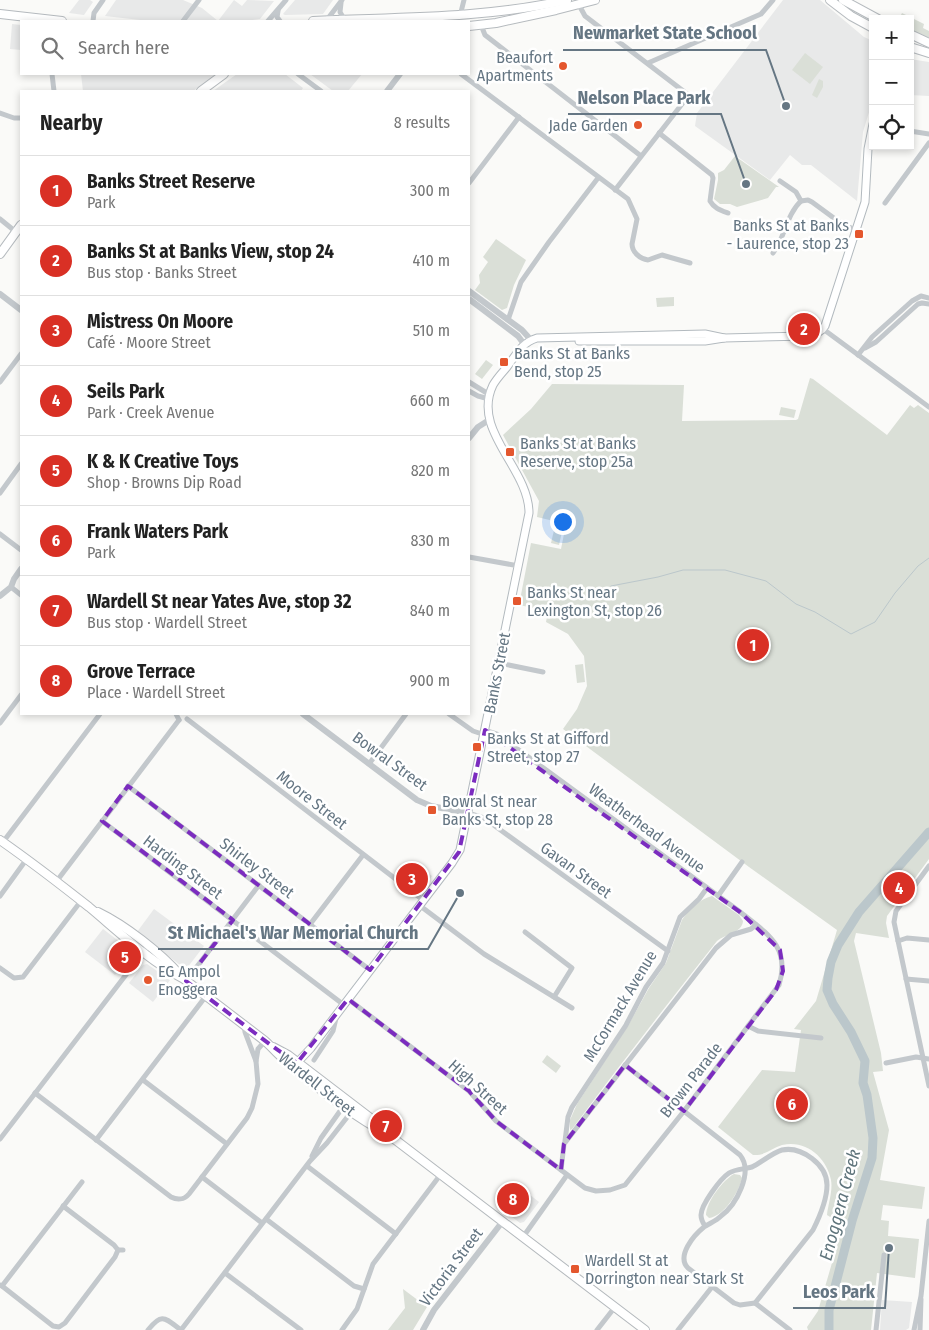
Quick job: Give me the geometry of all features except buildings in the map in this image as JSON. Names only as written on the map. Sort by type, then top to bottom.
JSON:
[{"type":"main road","points":[[344,20],[460,18],[567,0]]},
{"type":"main road","points":[[470,26],[579,5],[594,0]]},
{"type":"main road","points":[[830,0],[851,16],[869,26]]},
{"type":"main road","points":[[843,0],[856,3],[872,15]]},
{"type":"main road","points":[[0,14],[46,20]]},
{"type":"main road","points":[[914,36],[929,43]]},
{"type":"main road","points":[[914,50],[929,54]]},
{"type":"main road","points":[[202,90],[223,75]]},
{"type":"main road","points":[[528,343],[543,338],[705,334],[724,338],[812,336],[823,329],[856,230],[864,202],[869,144]]},
{"type":"main road","points":[[0,254],[18,229]]},
{"type":"main road","name":"Banks Street","points":[[297,1067],[459,852],[529,513],[529,502],[525,489],[489,420],[489,397],[496,380],[528,343]]},
{"type":"main road","name":"Wardell Street","points":[[1,841],[90,908],[109,918],[171,972],[185,980],[268,1044],[280,1050],[297,1067],[370,1125],[389,1135],[645,1330]]},
{"type":"street","points":[[93,20],[94,13],[103,0]]},
{"type":"street","points":[[184,20],[199,0]]},
{"type":"street","points":[[269,20],[286,0]]},
{"type":"street","points":[[460,18],[464,0]]},
{"type":"street","points":[[648,63],[761,14],[773,0]]},
{"type":"street","points":[[342,1],[340,12],[344,20]]},
{"type":"street","points":[[327,20],[342,1]]},
{"type":"street","points":[[579,5],[585,16],[699,103]]},
{"type":"street","points":[[278,11],[277,18],[279,20]]},
{"type":"street","points":[[481,25],[485,35],[641,156]]},
{"type":"street","points":[[52,75],[54,90]]},
{"type":"street","points":[[299,75],[320,90]]},
{"type":"street","points":[[388,90],[399,75]]},
{"type":"street","points":[[462,75],[628,200],[637,219],[632,244],[637,255],[648,260],[662,255],[690,263]]},
{"type":"street","points":[[615,190],[689,95]]},
{"type":"street","points":[[0,113],[20,118]]},
{"type":"street","points":[[470,181],[519,117]]},
{"type":"street","points":[[914,132],[929,134]]},
{"type":"street","points":[[659,133],[712,174],[710,201],[720,210],[728,213]]},
{"type":"street","points":[[885,203],[929,143]]},
{"type":"street","points":[[508,320],[521,282],[598,178]]},
{"type":"street","points":[[780,181],[796,192],[801,201]]},
{"type":"street","points":[[773,253],[780,245],[790,216],[801,201],[808,200],[812,202],[842,224],[856,230]]},
{"type":"street","points":[[0,219],[18,229]]},
{"type":"street","points":[[470,292],[517,327],[528,343]]},
{"type":"street","points":[[0,294],[20,309]]},
{"type":"street","points":[[858,355],[872,338],[914,299],[922,296],[929,298]]},
{"type":"street","points":[[470,300],[512,333],[528,343]]},
{"type":"street","points":[[864,348],[875,343],[916,306],[922,303],[929,304]]},
{"type":"street","points":[[512,333],[517,332],[517,327]]},
{"type":"street","points":[[823,329],[929,407]]},
{"type":"street","points":[[0,382],[20,355]]},
{"type":"street","points":[[470,383],[489,397]]},
{"type":"street","points":[[470,391],[474,391],[474,386]]},
{"type":"street","points":[[470,392],[479,397],[489,397]]},
{"type":"street","points":[[470,437],[478,426],[489,420]]},
{"type":"street","points":[[0,492],[20,465]]},
{"type":"street","points":[[0,534],[20,549]]},
{"type":"street","points":[[470,557],[519,566]]},
{"type":"street","points":[[0,596],[11,587],[20,570]]},
{"type":"street","points":[[11,587],[20,594]]},
{"type":"street","points":[[499,663],[543,672]]},
{"type":"street","points":[[0,723],[20,696]]},
{"type":"street","points":[[1,841],[99,715]]},
{"type":"street","points":[[176,715],[179,720]]},
{"type":"street","name":"Bowral Street","points":[[304,715],[424,803],[468,813]]},
{"type":"street","points":[[369,764],[405,715]]},
{"type":"street","name":"Weatherhead Avenue","points":[[450,715],[473,731],[496,734],[708,888],[766,933]]},
{"type":"street","points":[[179,720],[184,721],[188,716]]},
{"type":"street","name":"Moore Street","points":[[188,716],[484,954],[572,1008]]},
{"type":"street","points":[[56,882],[179,720]]},
{"type":"street","name":"Shirley Street","points":[[128,786],[311,923],[370,970]]},
{"type":"street","name":"Gavan Street","points":[[468,813],[484,818],[668,951]]},
{"type":"street","name":"Harding Street","points":[[102,821],[346,1002]]},
{"type":"street","points":[[311,923],[363,855]]},
{"type":"street","points":[[0,896],[26,860]]},
{"type":"street","points":[[718,896],[742,862]]},
{"type":"street","points":[[929,866],[896,911],[894,922],[929,1086]]},
{"type":"street","points":[[185,980],[259,885]]},
{"type":"street","name":"McCormack Avenue","points":[[561,1170],[568,1117],[572,1108],[626,1025],[646,988],[663,963],[680,917],[708,888]]},
{"type":"street","points":[[0,968],[14,978],[24,977],[81,901]]},
{"type":"street","name":"McCormack Avenue","points":[[564,1144],[718,945],[731,935],[751,929],[756,925]]},
{"type":"street","points":[[525,932],[572,968],[554,997]]},
{"type":"street","name":"Brown Parade","points":[[567,1175],[585,1188],[596,1191],[610,1190],[625,1185],[779,985],[783,971],[780,950],[766,933]]},
{"type":"street","points":[[898,941],[907,938],[929,940]]},
{"type":"street","points":[[0,1139],[145,949]]},
{"type":"street","points":[[906,979],[929,982]]},
{"type":"street","points":[[96,1140],[206,996]]},
{"type":"street","name":"High Street","points":[[346,1002],[469,1091],[496,1121],[567,1175]]},
{"type":"street","name":"Banks Street","points":[[314,1060],[334,1030],[337,1014]]},
{"type":"street","points":[[35,1093],[171,1197],[180,1199],[187,1196],[247,1118],[252,1108],[258,1084],[256,1061],[244,1025]]},
{"type":"street","points":[[748,1026],[758,1031],[821,1038]]},
{"type":"street","points":[[256,1061],[259,1047],[268,1044]]},
{"type":"street","points":[[886,1063],[916,1057],[929,1059]]},
{"type":"street","points":[[625,1065],[684,1110],[743,1159],[745,1169],[743,1184],[738,1194],[722,1215],[705,1226],[687,1248],[683,1259],[686,1267],[737,1305],[755,1303],[790,1330]]},
{"type":"street","points":[[143,1080],[227,1144]]},
{"type":"street","points":[[148,1330],[156,1320],[161,1318],[168,1320],[181,1330],[308,1163],[327,1143],[349,1107]]},
{"type":"street","points":[[308,1163],[321,1138],[349,1107]]},
{"type":"street","points":[[705,1226],[701,1216],[706,1202],[728,1174],[762,1162],[781,1150],[802,1152],[820,1168],[827,1184],[817,1222],[813,1230],[755,1303]]},
{"type":"street","points":[[308,1163],[396,1234]]},
{"type":"street","points":[[342,1330],[357,1309],[371,1266],[441,1174]]},
{"type":"street","points":[[523,1237],[567,1175]]},
{"type":"street","points":[[202,1177],[354,1286],[364,1289]]},
{"type":"street","points":[[63,1206],[121,1250],[60,1327],[53,1326],[1,1286],[63,1206],[82,1182]]},
{"type":"street","name":"Victoria Street","points":[[423,1330],[434,1310],[503,1221]]},
{"type":"street","points":[[914,1330],[921,1296],[929,1221]]},
{"type":"street","points":[[876,1330],[884,1255]]},
{"type":"street","points":[[225,1272],[301,1330]]},
{"type":"street","points":[[678,1330],[712,1287]]},
{"type":"street","points":[[920,1330],[921,1296]]},
{"type":"street","points":[[597,1330],[615,1307]]},
{"type":"highlighted area","points":[[485,730],[740,912],[780,950],[783,971],[776,990],[684,1111],[625,1065],[564,1144],[561,1170],[496,1121],[469,1091],[348,999],[297,1063],[186,981],[233,920],[102,821],[128,786],[370,970],[459,852]]},
{"type":"shaded area","points":[[79,0],[90,0],[93,2],[84,15],[69,13]]},
{"type":"shaded area","points":[[116,0],[183,0],[202,8],[217,20],[140,20],[105,16]]},
{"type":"shaded area","points":[[234,0],[242,6],[247,0],[274,1],[260,19],[219,20]]},
{"type":"shaded area","points":[[295,0],[333,0],[323,14],[283,14]]},
{"type":"shaded area","points":[[783,0],[820,0],[869,39],[869,112],[863,132],[857,201],[811,165],[802,165],[790,155],[770,180],[695,126],[697,113]]},
{"type":"shaded area","points":[[914,19],[924,24],[923,28],[929,31],[929,38],[914,32]]},
{"type":"shaded area","points":[[12,24],[20,25],[20,50],[10,49]]},
{"type":"shaded area","points":[[805,53],[823,67],[810,84],[792,70]]},
{"type":"shaded area","points":[[914,60],[929,62],[929,96],[914,95]]},
{"type":"shaded area","points":[[81,75],[216,75],[194,90],[83,90]]},
{"type":"shaded area","points":[[236,75],[286,75],[303,88],[302,90],[214,90]]},
{"type":"shaded area","points":[[311,75],[361,75],[349,90],[332,90]]},
{"type":"shaded area","points":[[819,79],[823,81],[823,87],[817,98],[812,95]]},
{"type":"shaded area","points":[[735,156],[779,187],[776,187],[768,198],[737,207],[730,204],[720,204],[714,199],[718,173],[724,170]]},
{"type":"shaded area","points":[[496,239],[526,260],[514,285],[507,308],[502,310],[475,290],[480,283],[479,275],[488,262],[483,257]]},
{"type":"shaded area","points":[[674,297],[674,306],[657,307],[656,298]]},
{"type":"shaded area","points":[[486,360],[493,365],[482,379],[475,374]]},
{"type":"shaded area","points":[[810,378],[887,435],[910,405],[914,408],[918,405],[929,413],[929,859],[887,916],[886,923],[889,938],[856,933],[854,941],[881,1053],[883,1071],[873,1072],[889,1130],[880,1180],[925,1187],[922,1209],[883,1205],[881,1220],[889,1221],[888,1236],[919,1239],[915,1278],[877,1273],[871,1330],[808,1330],[807,1327],[818,1311],[843,1225],[827,1215],[831,1180],[825,1164],[814,1152],[799,1145],[791,1144],[782,1145],[761,1154],[753,1155],[718,1127],[762,1070],[795,1072],[801,1030],[794,1029],[816,1001],[837,930],[563,729],[577,709],[587,686],[584,656],[568,634],[546,622],[548,611],[519,605],[531,543],[561,549],[566,524],[537,517],[539,501],[503,435],[531,409],[552,384],[684,385],[682,421],[796,420],[798,419]]},
{"type":"shaded area","points":[[781,407],[796,410],[794,418],[779,415]]},
{"type":"shaded area","points":[[555,526],[563,527],[559,545],[551,543]]},
{"type":"shaded area","points":[[583,664],[585,682],[577,683],[575,665]]},
{"type":"shaded area","points":[[415,863],[432,876],[423,888],[420,888],[405,877]]},
{"type":"shaded area","points":[[712,896],[739,915],[743,921],[742,925],[737,931],[717,941],[570,1130],[570,1120],[577,1104],[666,963],[682,920],[695,905],[703,899]]},
{"type":"shaded area","points":[[154,909],[204,946],[187,968],[184,968],[137,932]]},
{"type":"shaded area","points":[[103,929],[133,952],[115,975],[85,952]]},
{"type":"shaded area","points":[[147,964],[170,980],[153,1002],[129,983],[143,965]]},
{"type":"shaded area","points":[[547,1055],[561,1066],[556,1073],[542,1062]]},
{"type":"shaded area","points":[[734,1174],[740,1175],[742,1178],[738,1190],[720,1213],[709,1218],[706,1215],[712,1198],[725,1181]]},
{"type":"shaded area","points":[[525,1191],[539,1202],[524,1222],[520,1223],[508,1214]]},
{"type":"shaded area","points":[[403,1289],[427,1307],[413,1330],[388,1330],[405,1308]]},
{"type":"shaded area","points":[[882,1300],[912,1302],[909,1328],[906,1330],[880,1330]]},
{"type":"waterway","points":[[611,586],[683,570],[725,570],[766,581],[796,604],[815,612],[851,634],[875,622],[895,593],[918,566],[929,558]]},
{"type":"waterway","name":"Enoggera Creek","points":[[829,1330],[829,1310],[852,1221],[872,1158],[873,1138],[867,1095],[863,1083],[865,1061],[827,990],[831,962],[838,945],[859,912],[929,832]]},
{"type":"place","name":"Beaufort Apartments","points":[[563,66]]},
{"type":"place","name":"Newmarket State School","points":[[786,106]]},
{"type":"place","name":"Jade Garden","points":[[638,125]]},
{"type":"place","name":"Nelson Place Park","points":[[746,184]]},
{"type":"place","name":"Banks St at Banks - Laurence, stop 23","points":[[859,234]]},
{"type":"place","name":"Banks St at Banks View, stop 24","points":[[804,329]]},
{"type":"place","name":"Banks St at Banks Bend, stop 25","points":[[504,362]]},
{"type":"place","name":"Banks St at Banks Reserve, stop 25a","points":[[510,452]]},
{"type":"place","name":"Banks St near Lexington St, stop 26","points":[[517,601]]},
{"type":"place","name":"Banks Street Reserve","points":[[753,645]]},
{"type":"place","name":"Banks St at Gifford Street, stop 27","points":[[477,747]]},
{"type":"place","name":"Bowral St near Banks St, stop 28","points":[[432,810]]},
{"type":"place","name":"Mistress On Moore","points":[[412,879]]},
{"type":"place","name":"Seils Park","points":[[899,888]]},
{"type":"place","name":"St Michael's War Memorial Church","points":[[460,893]]},
{"type":"place","name":"K & K Creative Toys","points":[[125,957]]},
{"type":"place","name":"EG Ampol Enoggera","points":[[148,980]]},
{"type":"place","name":"Frank Waters Park","points":[[792,1104]]},
{"type":"place","name":"Wardell St near Yates Ave, stop 32","points":[[386,1126]]},
{"type":"place","name":"Grove Terrace","points":[[513,1199]]},
{"type":"place","name":"Leos Park","points":[[889,1248]]},
{"type":"place","name":"Wardell St at Dorrington near Stark St","points":[[575,1269]]}]
